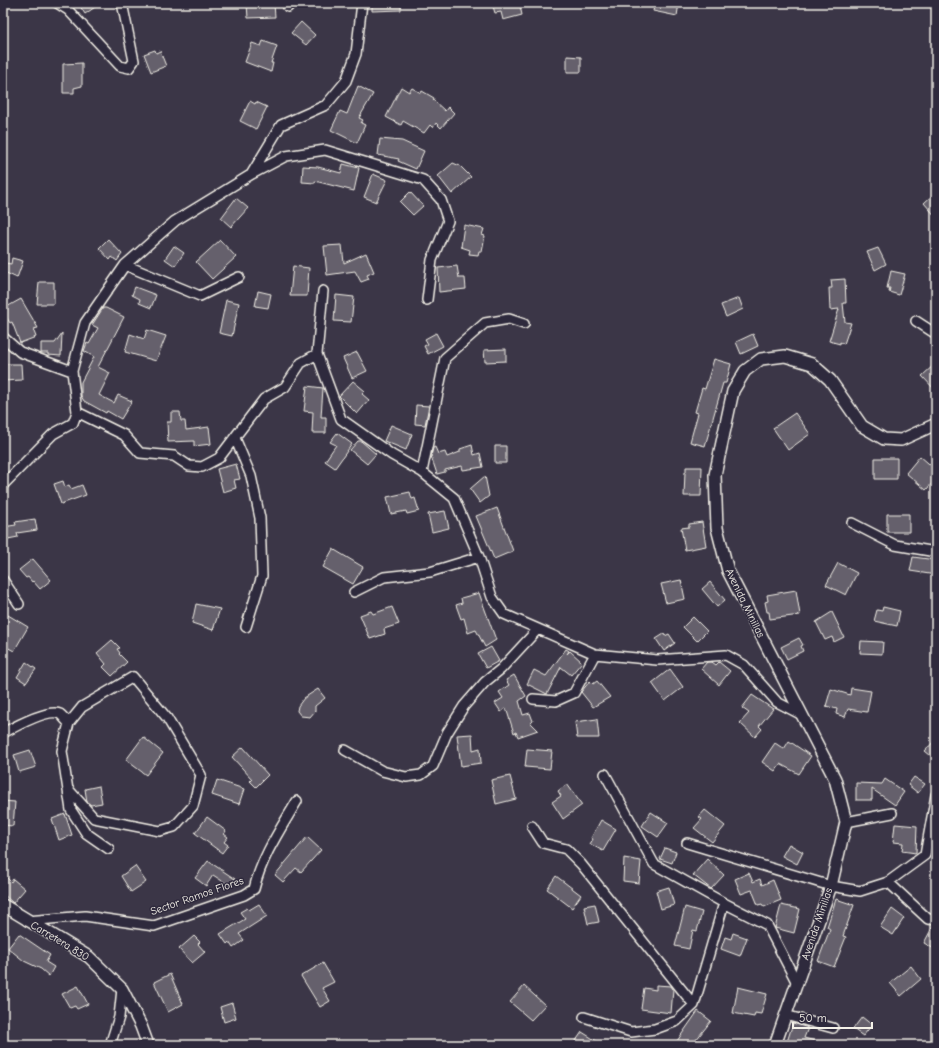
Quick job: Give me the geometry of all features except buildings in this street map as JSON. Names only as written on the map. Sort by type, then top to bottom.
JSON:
[{"type":"street","points":[[57,3],[68,10],[120,66],[128,68],[134,61],[122,3]]},
{"type":"street","points":[[252,174],[281,125],[326,105],[346,81],[356,54],[362,3]]},
{"type":"street","points":[[3,485],[54,434],[73,424],[77,412],[72,371],[85,323],[125,266],[175,220],[252,174],[286,156],[325,150],[423,180],[441,200],[448,220],[432,260],[427,300]]},
{"type":"street","points":[[125,266],[200,296],[239,277]]},
{"type":"street","points":[[323,291],[318,354],[341,419],[392,455],[422,472],[454,498],[479,557],[492,597],[504,614],[595,654],[657,660],[726,655],[744,665],[777,702],[802,715]]},
{"type":"street","points":[[422,472],[444,358],[485,323],[509,319],[524,324]]},
{"type":"street","points":[[916,321],[936,334]]},
{"type":"street","points":[[3,337],[20,352],[72,371]]},
{"type":"street","points":[[77,412],[124,435],[140,453],[174,456],[189,466],[202,467],[219,458],[264,399],[285,386],[301,363],[318,354]]},
{"type":"street","name":"Avenida Minillas","points":[[775,1045],[831,886],[846,822],[835,780],[728,571],[717,528],[714,475],[734,391],[745,371],[761,359],[785,356],[812,364],[830,380],[862,426],[884,439],[901,440],[936,424]]},
{"type":"street","points":[[235,438],[251,476],[260,518],[262,576],[246,627]]},
{"type":"street","points":[[852,523],[895,545],[936,552]]},
{"type":"street","points":[[354,592],[384,577],[430,572],[479,557]]},
{"type":"street","points":[[3,580],[19,604]]},
{"type":"street","points":[[345,750],[382,772],[406,777],[421,775],[433,766],[447,733],[464,706],[485,682],[501,668],[538,629]]},
{"type":"street","points":[[533,699],[556,701],[574,693],[595,654]]},
{"type":"street","points":[[69,790],[94,818],[160,830],[174,827],[193,806],[201,775],[167,718],[133,677],[82,707],[69,723],[62,751],[71,810],[86,833],[109,849]]},
{"type":"street","points":[[3,733],[52,712],[60,714],[69,723]]},
{"type":"street","points":[[605,774],[654,864],[767,925],[797,983]]},
{"type":"street","points":[[687,842],[831,886],[860,891],[888,882],[925,855],[936,795]]},
{"type":"street","name":"Sector Ramos Flores","points":[[27,921],[85,916],[154,926],[244,895],[254,888],[260,866],[296,801]]},
{"type":"street","points":[[846,822],[892,813]]},
{"type":"street","points":[[532,826],[543,843],[566,849],[581,864],[694,1005]]},
{"type":"street","points":[[888,882],[928,919],[936,920]]},
{"type":"street","points":[[584,1017],[631,1032],[655,1029],[677,1020],[694,1005],[724,903]]},
{"type":"street","name":"Carretera 830","points":[[3,905],[89,958],[122,989],[141,1026],[148,1045]]},
{"type":"street","points":[[110,1045],[119,1017],[122,989]]},
{"type":"street","points":[[785,1016],[833,1028]]}]
